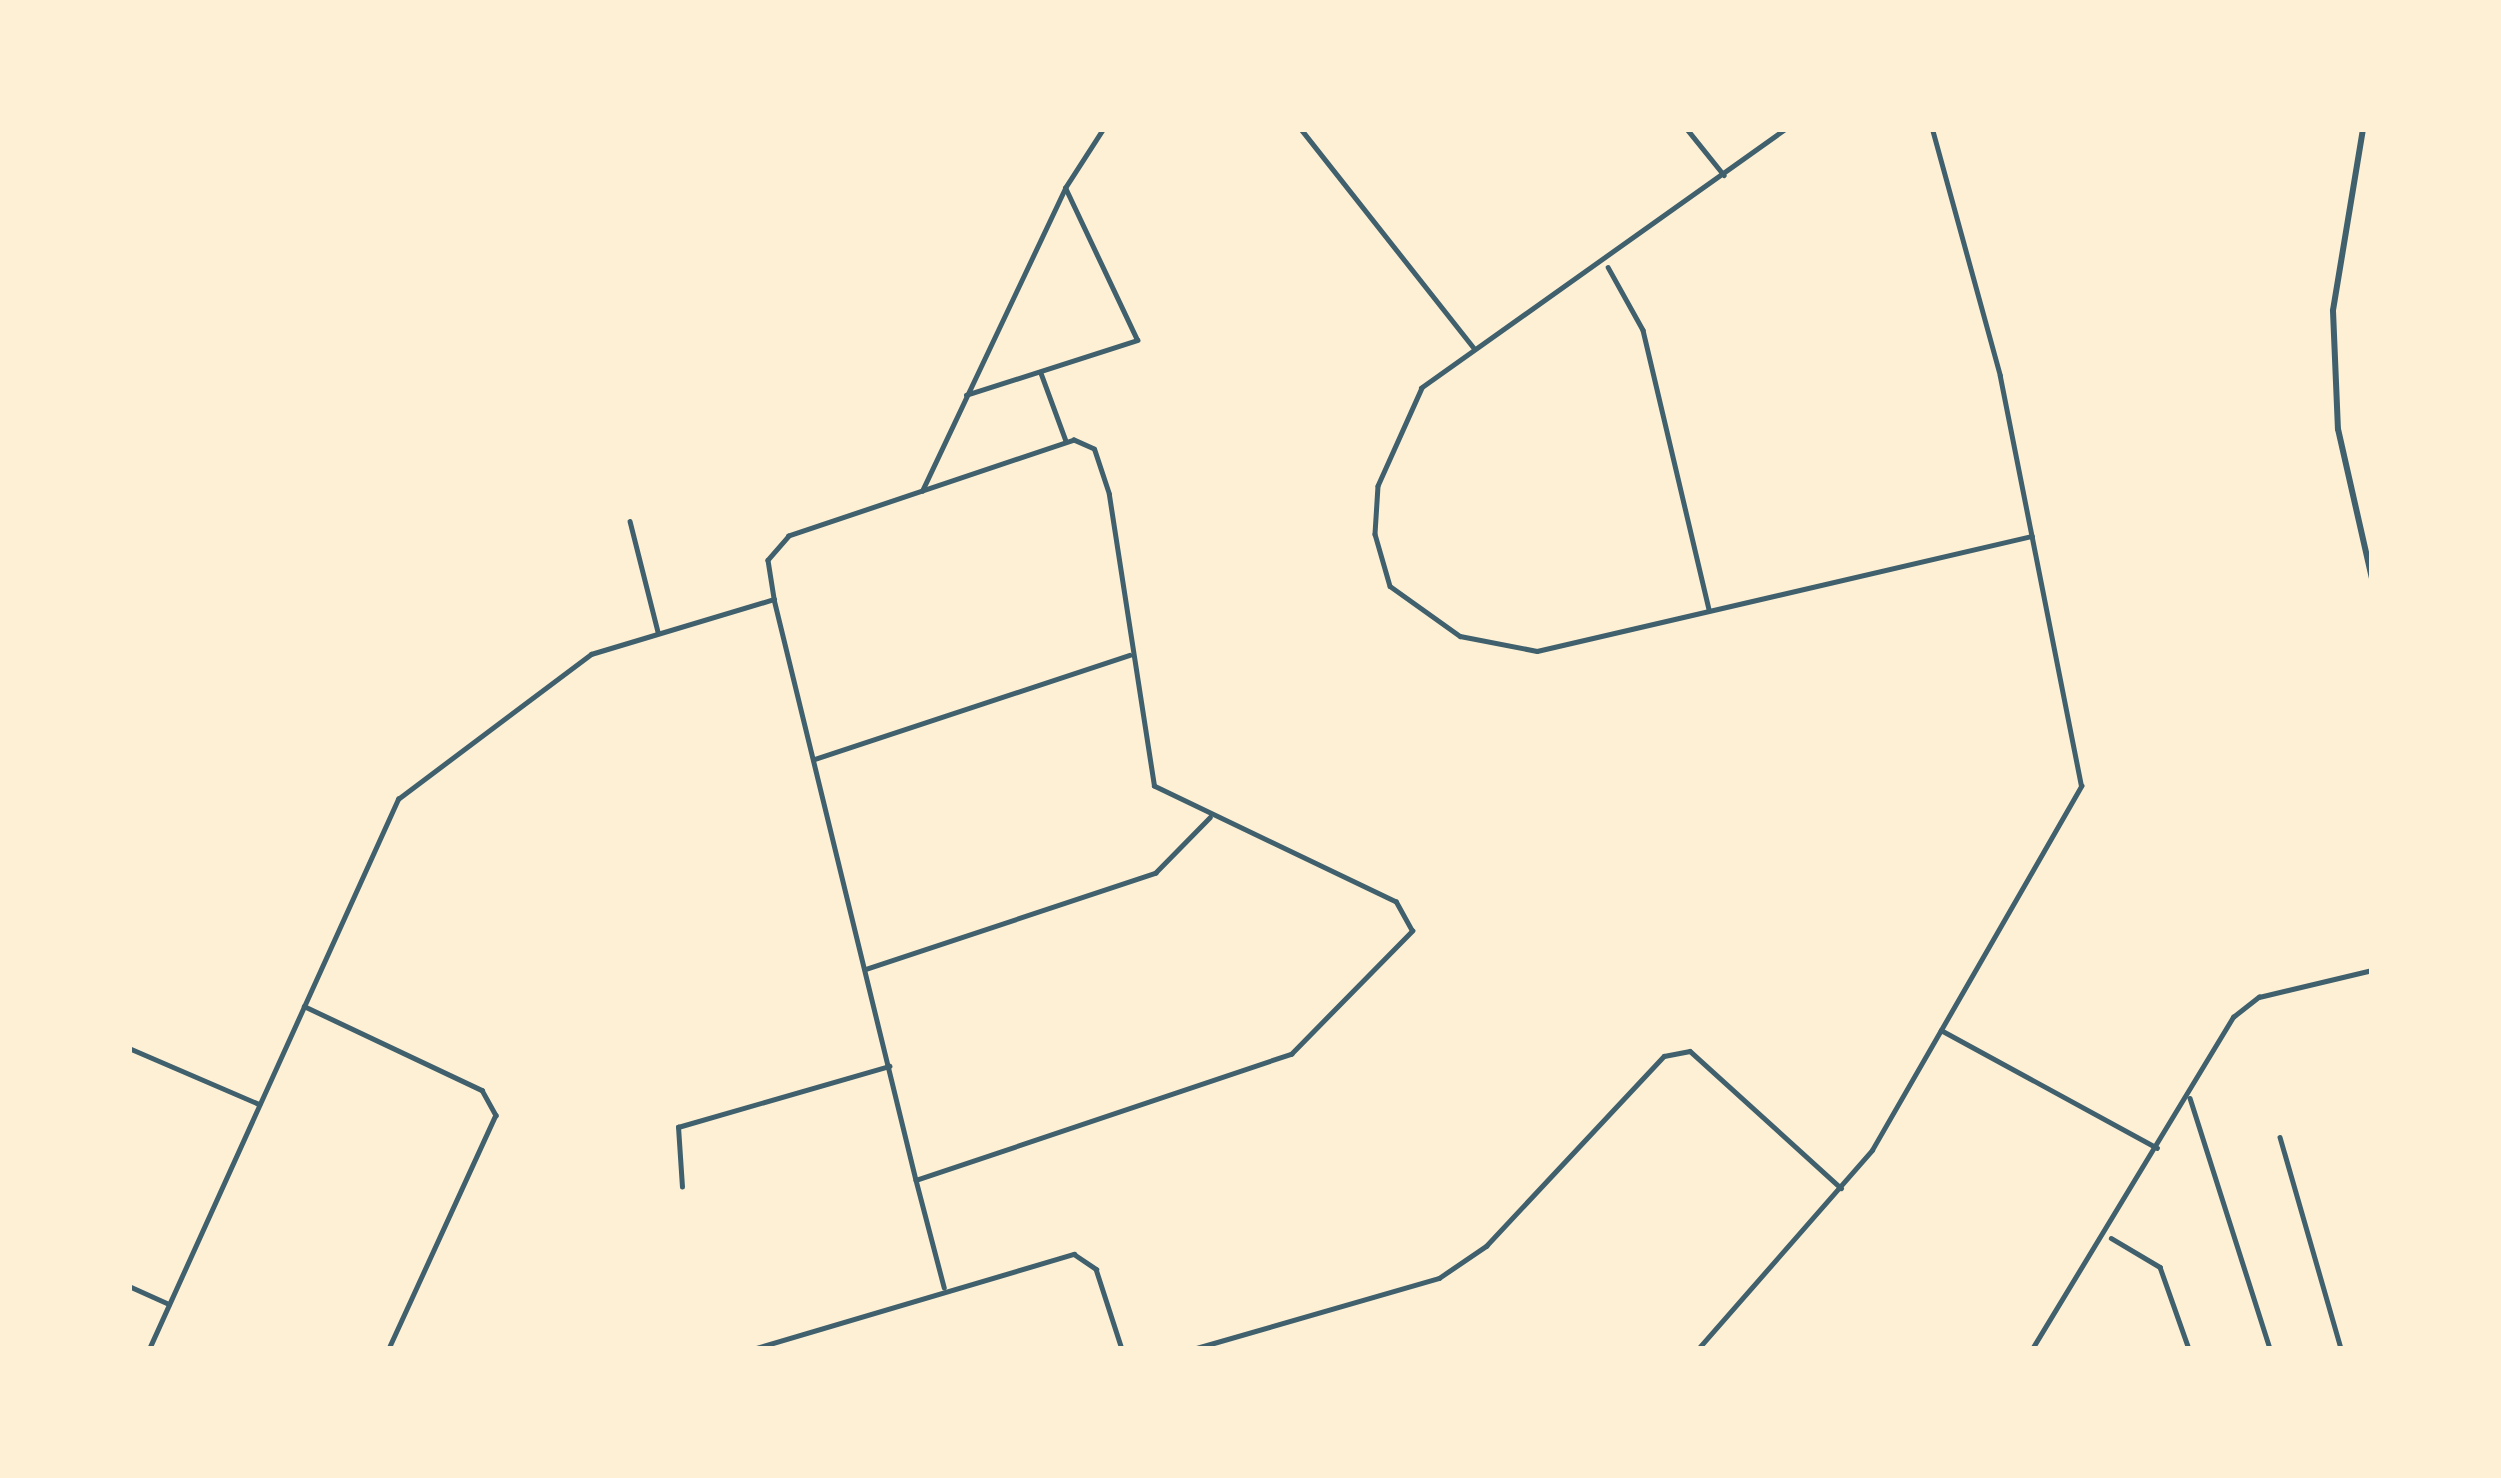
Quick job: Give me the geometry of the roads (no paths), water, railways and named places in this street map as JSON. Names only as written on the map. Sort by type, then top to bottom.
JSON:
[{"type":"street","points":[[922,491],[1065,188],[1102,129]]},
{"type":"street","points":[[1301,129],[1475,349]]},
{"type":"street","points":[[1687,129],[1724,175]]},
{"type":"street","points":[[1786,129],[1606,265],[1422,388],[1378,486],[1375,534],[1390,586],[1414,611],[1497,650],[1537,651],[2035,536]]},
{"type":"street","points":[[1698,1349],[1843,1190],[2081,786],[2035,536],[1956,189],[1932,129]]},
{"type":"street","points":[[2363,129],[2332,311],[2338,429],[2372,579]]},
{"type":"street","points":[[966,395],[1042,374],[1140,331],[1065,188]]},
{"type":"street","points":[[1606,265],[1643,330],[1709,610]]},
{"type":"street","points":[[1042,374],[1067,442]]},
{"type":"street","points":[[916,1180],[1292,1054],[1412,931],[1396,902],[1210,817],[1154,786],[1130,655],[1109,494],[1094,449],[1067,442],[773,545],[774,598],[916,1180],[944,1287]]},
{"type":"street","points":[[631,521],[658,632]]},
{"type":"street","points":[[149,1349],[398,799],[590,654],[774,598]]},
{"type":"street","points":[[815,759],[1130,655]]},
{"type":"street","points":[[866,969],[1155,873],[1210,817]]},
{"type":"street","points":[[2032,1349],[2109,1238],[2234,1017],[2259,997],[2372,970]]},
{"type":"street","points":[[304,1006],[482,1090],[496,1115],[389,1349]]},
{"type":"street","points":[[1941,1030],[2159,1148]]},
{"type":"street","points":[[129,1048],[259,1104]]},
{"type":"street","points":[[1193,1349],[1439,1278],[1486,1246],[1664,1056],[1690,1052],[1843,1190]]},
{"type":"street","points":[[682,1187],[678,1127],[889,1066]]},
{"type":"street","points":[[2189,1096],[2270,1349]]},
{"type":"street","points":[[2280,1137],[2341,1349]]},
{"type":"street","points":[[2109,1238],[2159,1267],[2189,1349]]},
{"type":"street","points":[[753,1349],[944,1287],[1086,1258],[1123,1349]]},
{"type":"street","points":[[129,1286],[170,1304]]},
{"type":"street","points":[[784,1340],[787,1349]]}]
